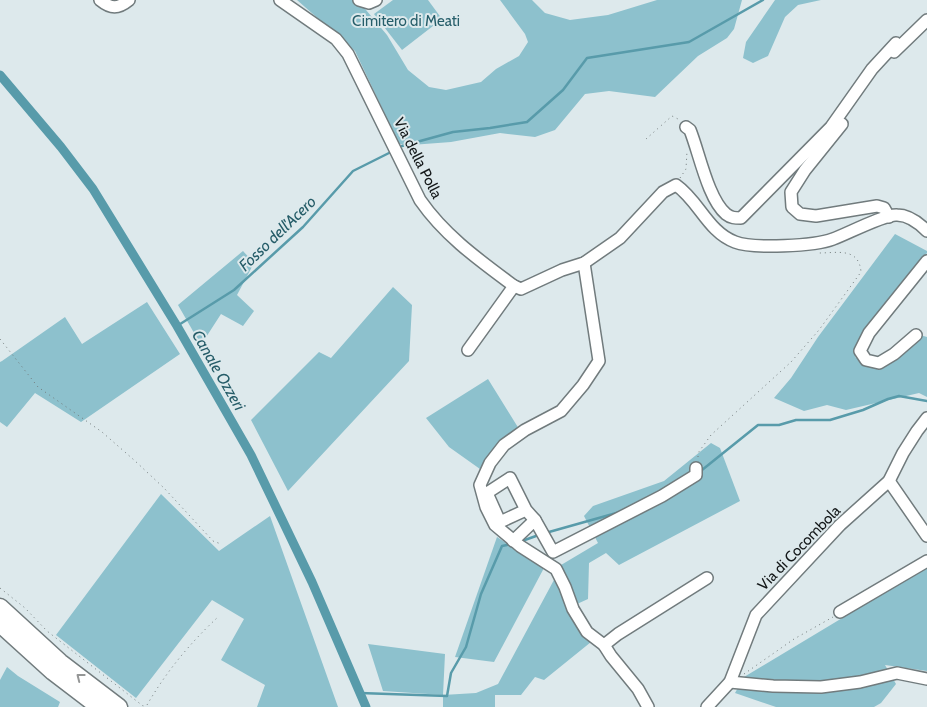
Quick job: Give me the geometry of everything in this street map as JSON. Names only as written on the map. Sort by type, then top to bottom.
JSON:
[{"type":"highway","points":[[0,608],[60,662],[119,707]]},
{"type":"highway","points":[[0,624],[53,672],[99,707]]},
{"type":"street","points":[[100,0],[112,7],[120,7],[129,0]]},
{"type":"street","name":"Via della Polla","points":[[280,0],[336,39],[348,54],[420,200],[432,218],[456,242],[514,286]]},
{"type":"street","points":[[360,0],[369,3],[376,0]]},
{"type":"street","points":[[889,217],[884,208],[877,206],[816,216],[800,214],[792,207],[791,192],[838,130],[864,89],[889,56],[927,20]]},
{"type":"street","points":[[686,127],[690,130],[715,200],[728,216],[741,218],[831,127],[872,69],[896,43]]},
{"type":"street","points":[[468,350],[514,286],[521,289],[562,270],[584,263],[620,238],[663,192],[676,185],[685,191],[720,234],[736,243],[771,247],[831,240],[896,215],[913,219],[927,231]]},
{"type":"street","points":[[916,335],[894,354],[879,363],[866,360],[860,351],[869,333],[927,261]]},
{"type":"street","points":[[584,263],[599,361],[583,385],[561,411],[525,430],[504,444],[490,463],[480,485],[486,507],[495,525],[513,541],[556,569],[573,609],[587,632],[604,645],[638,689],[648,707]]},
{"type":"street","name":"Via di Cocombola","points":[[707,707],[730,682],[756,615],[840,525],[889,481],[903,453],[927,418]]},
{"type":"street","points":[[526,510],[535,520],[553,552],[662,496],[696,475],[696,468]]},
{"type":"street","points":[[889,481],[927,536]]},
{"type":"street","points":[[513,541],[535,520]]},
{"type":"street","points":[[840,612],[927,561]]},
{"type":"street","points":[[604,645],[618,634],[707,578]]},
{"type":"street","points":[[730,682],[772,686],[821,687],[860,682],[897,673],[927,679]]},
{"type":"path","points":[[646,139],[672,116],[686,124],[686,169],[676,185]]},
{"type":"path","points":[[696,468],[698,453],[711,434],[791,362],[819,330],[861,272],[860,262],[854,256],[841,252],[819,254],[807,243]]},
{"type":"path","points":[[0,339],[38,387],[102,432],[164,488],[213,540],[221,544]]},
{"type":"path","points":[[0,588],[25,608],[47,631],[143,707],[147,705],[194,640],[218,618]]},
{"type":"path","points":[[730,682],[794,639],[840,612]]},
{"type":"green space","points":[[297,0],[353,0],[361,4],[387,35],[408,70],[429,87],[446,90],[481,82],[496,69],[519,56],[528,42],[525,34],[500,0],[532,0],[545,13],[570,20],[608,15],[657,0],[742,0],[734,29],[727,38],[698,56],[655,97],[609,91],[585,94],[555,130],[535,137],[500,133],[451,142],[411,145],[399,144],[355,51]]},
{"type":"green space","name":"Cimitero di Meati","points":[[393,0],[428,0],[442,19],[402,50],[374,14]]},
{"type":"green space","points":[[775,0],[821,0],[798,5],[785,17],[768,56],[753,63],[743,58],[746,42]]},
{"type":"green space","points":[[895,234],[927,251],[927,253],[859,339],[855,357],[879,370],[900,357],[920,335],[927,337],[927,397],[919,393],[846,410],[827,405],[804,411],[774,398],[791,378],[818,337]]},
{"type":"green space","points":[[243,251],[254,263],[237,295],[254,311],[243,326],[221,314],[201,345],[178,305]]},
{"type":"green space","points":[[393,287],[412,305],[409,361],[288,491],[251,420],[319,352],[331,358]]},
{"type":"green space","points":[[147,302],[180,354],[81,422],[35,393],[7,427],[0,422],[0,362],[65,317],[82,344]]},
{"type":"green space","points":[[488,379],[519,429],[495,448],[480,469],[449,447],[426,418]]},
{"type":"green space","points":[[711,443],[720,448],[740,501],[619,565],[606,553],[589,563],[588,599],[577,604],[561,565],[598,543],[584,516],[593,506],[664,481]]},
{"type":"green space","points":[[161,494],[219,551],[270,516],[338,707],[257,707],[265,685],[221,660],[244,619],[212,600],[136,698],[56,635]]},
{"type":"green space","points":[[497,537],[544,568],[494,662],[455,657]]},
{"type":"green space","points":[[927,567],[927,671],[885,665],[896,684],[881,703],[874,707],[776,707],[735,693],[744,677]]},
{"type":"green space","points":[[555,578],[575,625],[591,642],[544,680],[535,677],[521,695],[495,695],[495,707],[443,707],[443,695],[476,693],[498,684]]},
{"type":"green space","points":[[368,644],[445,654],[443,695],[383,691]]},
{"type":"green space","points":[[7,667],[60,702],[58,707],[0,707],[0,680]]},
{"type":"waterway","name":"Fosso dell'Acero","points":[[402,146],[453,132],[527,122],[563,90],[587,58],[689,42],[763,0]]},
{"type":"waterway","name":"Canale Ozzeri","points":[[0,75],[61,147],[93,189],[177,326],[251,455],[312,582],[366,707]]},
{"type":"waterway","name":"Fosso dell'Acero","points":[[177,326],[234,290],[303,227],[353,171],[389,153]]},
{"type":"waterway","points":[[702,470],[758,425],[779,425],[796,420],[830,420],[899,396],[927,401]]},
{"type":"waterway","points":[[549,532],[620,512]]},
{"type":"waterway","points":[[522,541],[536,536]]},
{"type":"waterway","points":[[360,693],[447,696],[451,673],[466,647],[481,594],[502,546],[507,545]]}]
